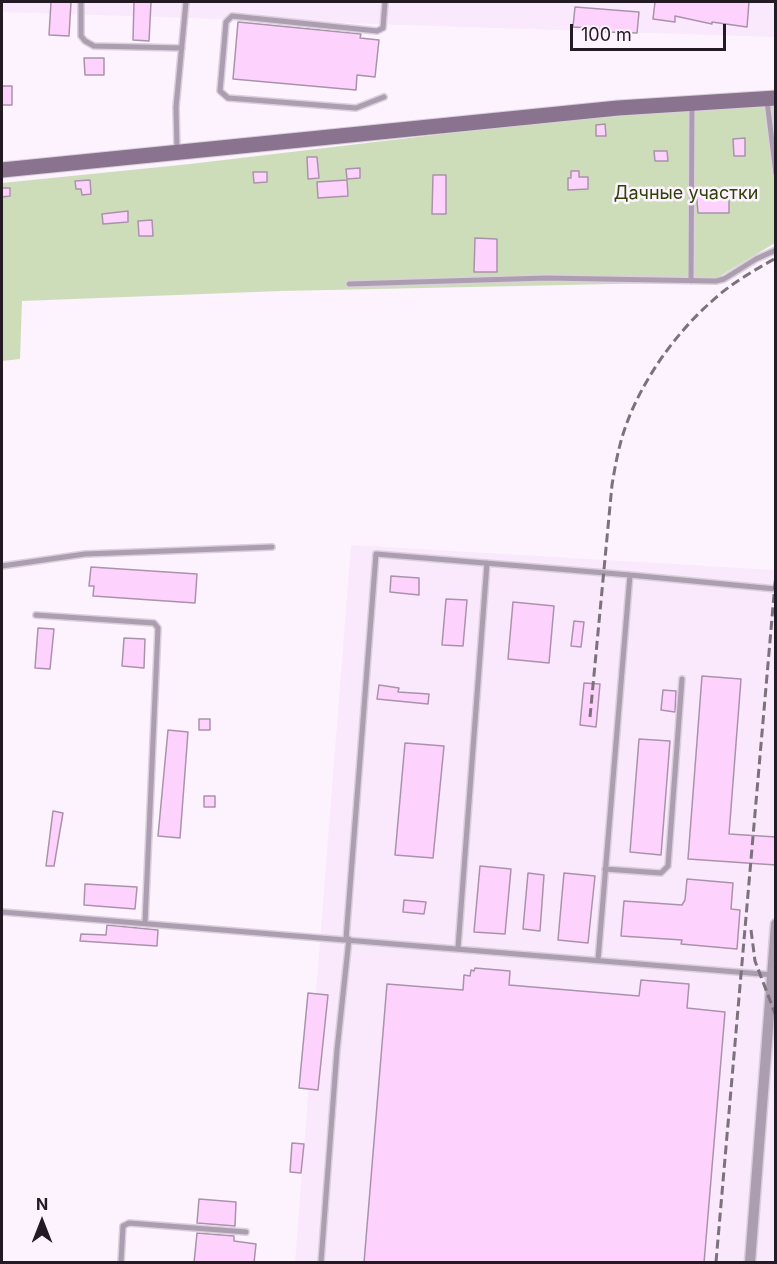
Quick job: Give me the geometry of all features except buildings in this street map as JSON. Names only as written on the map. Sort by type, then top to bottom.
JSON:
[{"type":"main road","points":[[2,170],[618,108],[771,99]]},
{"type":"street","points":[[750,1263],[774,975],[776,924]]},
{"type":"lane","points":[[81,2],[81,36],[94,46],[182,48]]},
{"type":"lane","points":[[177,153],[176,107],[186,2]]},
{"type":"lane","points":[[384,97],[356,108],[228,98],[220,91],[226,22],[232,16],[377,30],[383,28],[385,2]]},
{"type":"lane","points":[[771,99],[776,174]]},
{"type":"lane","points":[[691,281],[692,104]]},
{"type":"lane","points":[[349,284],[546,278],[716,281],[724,279],[756,259],[776,250]]},
{"type":"lane","points":[[2,566],[85,554],[272,547]]},
{"type":"lane","points":[[321,1263],[376,554],[630,574],[776,589]]},
{"type":"lane","points":[[458,948],[487,563]]},
{"type":"lane","points":[[598,960],[630,574]]},
{"type":"lane","points":[[36,615],[154,623],[158,628],[145,923]]},
{"type":"lane","points":[[604,869],[661,873],[668,866],[681,679]]},
{"type":"lane","points":[[2,912],[774,975]]},
{"type":"lane","points":[[121,1263],[123,1226],[129,1223],[246,1232]]},
{"type":"shaded area","points":[[2,2],[775,2],[776,37],[2,12]]},
{"type":"shaded area","points":[[351,545],[775,570],[775,1262],[295,1262]]},
{"type":"green space","name":"Дачные участки","points":[[775,98],[775,243],[710,282],[281,291],[22,301],[20,359],[2,361],[2,183],[190,164],[729,100]]},
{"type":"railway","points":[[590,717],[612,485],[619,449],[633,409],[654,369],[696,316],[726,289],[776,258]]},
{"type":"railway","points":[[716,1262],[776,572]]},
{"type":"railway","points":[[751,930],[755,961],[776,1016]]}]
